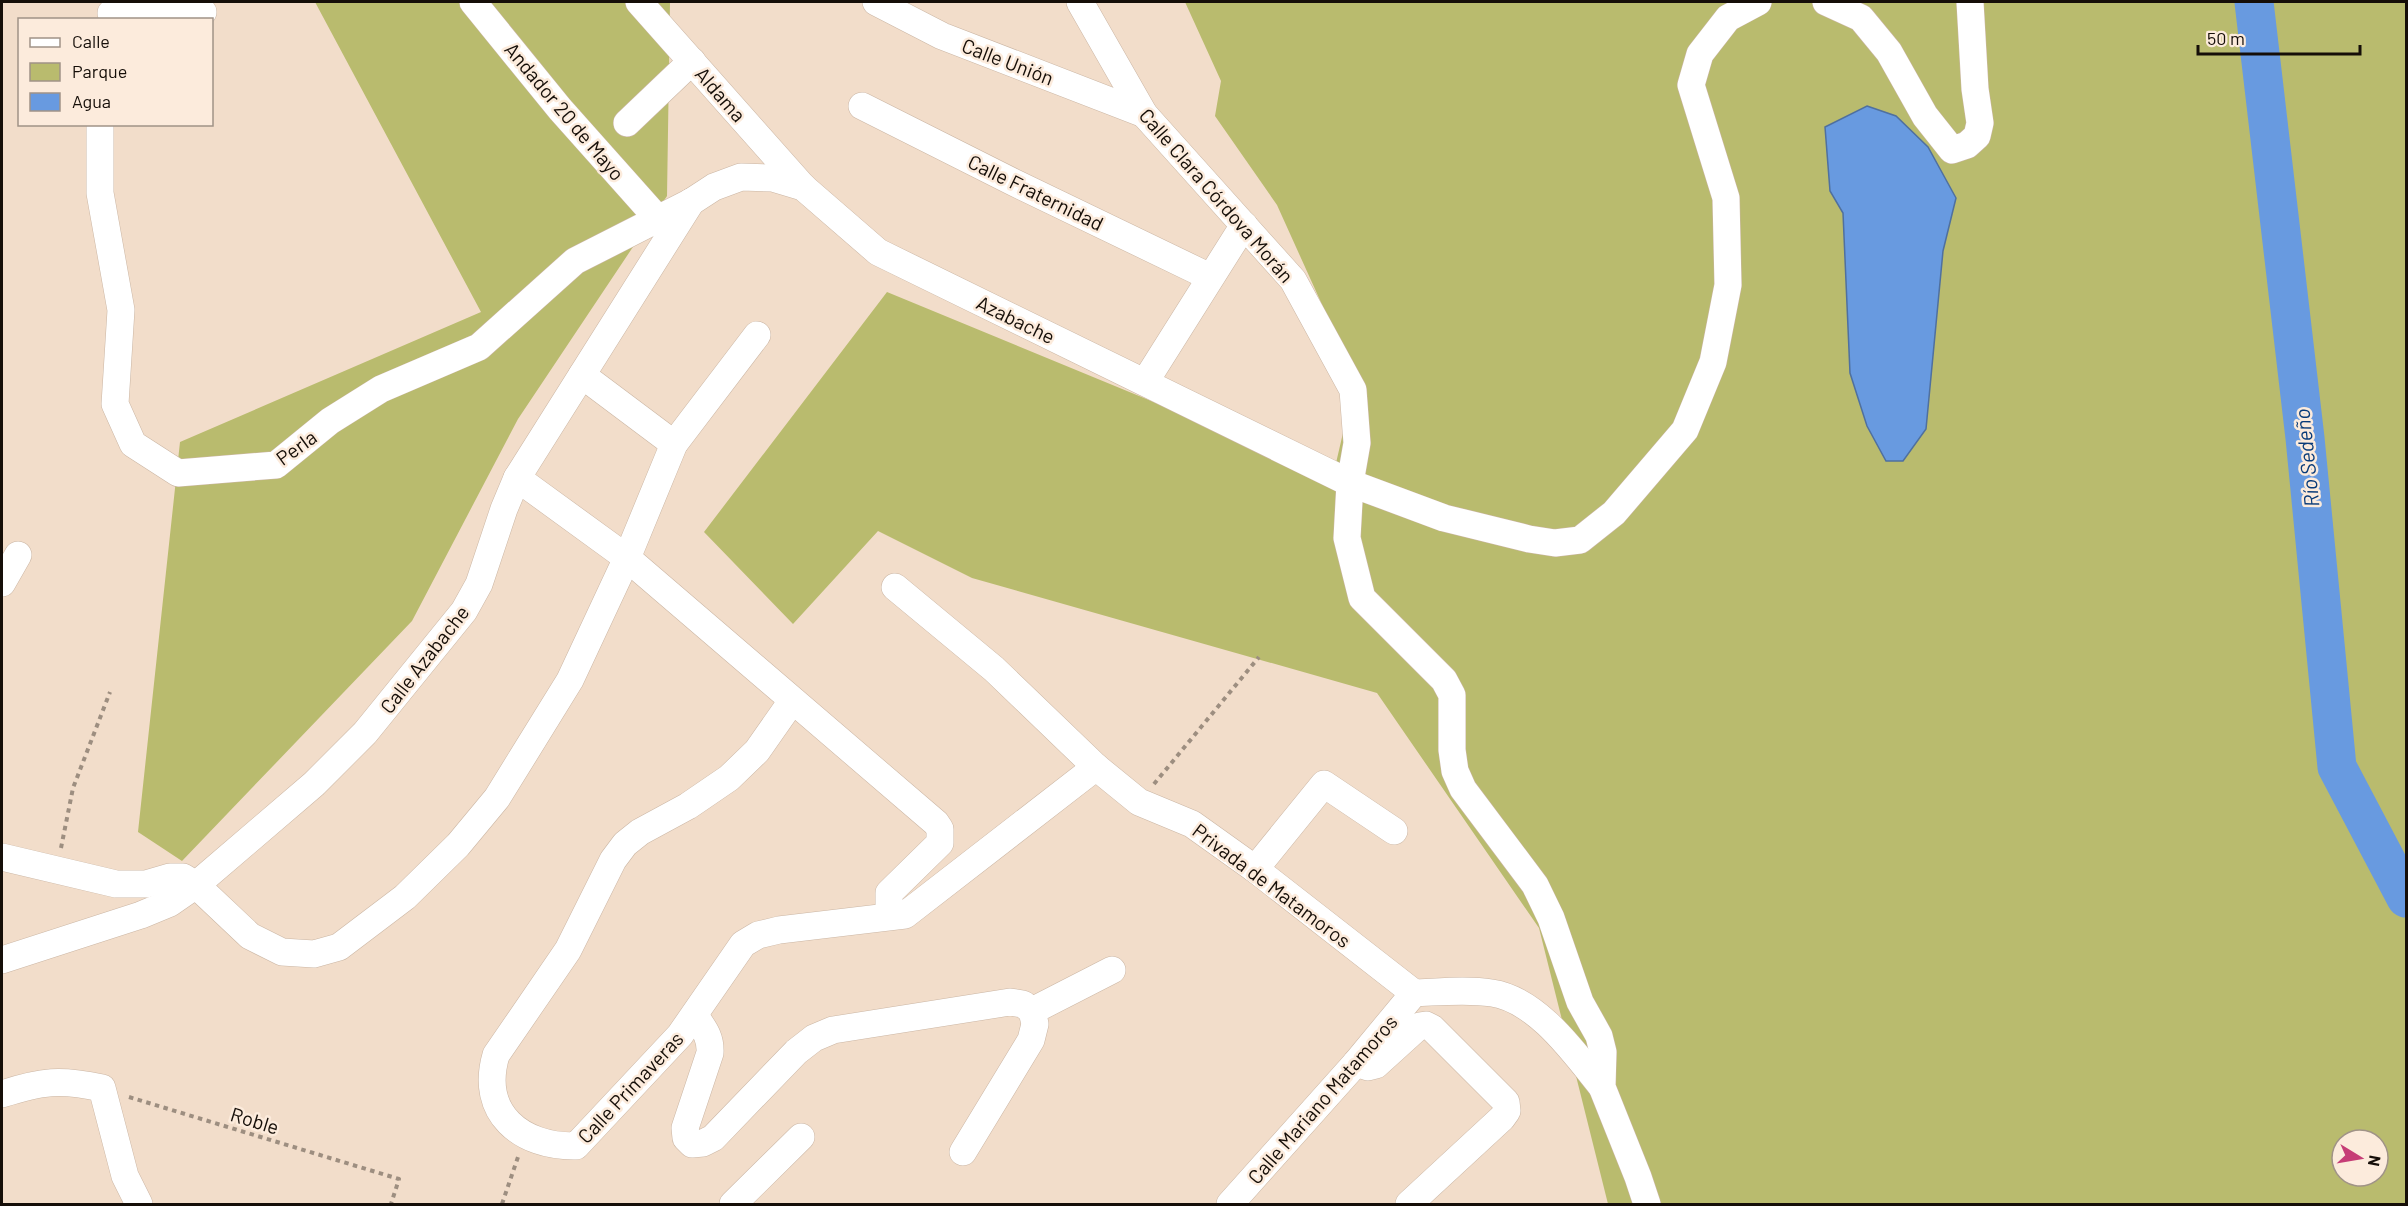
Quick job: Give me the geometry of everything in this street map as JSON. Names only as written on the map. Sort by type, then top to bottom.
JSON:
[{"type":"street","name":"Andador 20 de Mayo","points":[[473,2],[561,109],[658,219]]},
{"type":"street","name":"Aldama","points":[[639,2],[803,187]]},
{"type":"street","name":"Calle Unión","points":[[876,2],[942,36],[1144,114]]},
{"type":"street","name":"Calle Clara Córdova Morán","points":[[1080,2],[1144,114],[1293,280],[1353,390],[1357,443],[1350,483]]},
{"type":"street","name":"Azabache","points":[[691,202],[714,187],[741,177],[773,178],[803,187],[878,252],[1350,483],[1444,518],[1529,539],[1555,543],[1580,540],[1614,513],[1685,430],[1713,362],[1728,285],[1726,198],[1691,85],[1700,54],[1728,18],[1758,2]]},
{"type":"street","points":[[1826,2],[1861,18],[1889,52],[1925,116],[1952,150],[1967,145],[1977,136],[1980,123],[1975,88],[1970,2]]},
{"type":"street","points":[[111,11],[203,12]]},
{"type":"street","points":[[627,123],[692,61]]},
{"type":"street","name":"Calle Fraternidad","points":[[862,106],[1210,277]]},
{"type":"street","name":"Perla","points":[[100,126],[100,193],[122,310],[115,404],[133,444],[178,473],[276,465],[330,421],[381,389],[479,347],[575,261],[691,202]]},
{"type":"street","name":"Calle Azabache","points":[[2,960],[141,915],[170,903],[196,885],[314,784],[365,733],[464,611],[479,584],[517,478],[691,202]]},
{"type":"street","points":[[1145,382],[1244,225]]},
{"type":"street","points":[[2,857],[116,885],[146,884],[170,877],[183,877],[196,885],[250,936],[282,952],[314,954],[339,946],[405,897],[458,845],[497,798],[570,680],[627,558],[674,444],[757,335]]},
{"type":"street","points":[[582,375],[674,444]]},
{"type":"street","points":[[517,478],[627,558],[936,822],[940,829],[940,843],[889,893],[889,904],[894,915]]},
{"type":"street","points":[[1350,483],[1347,538],[1362,598],[1444,680],[1452,695],[1452,750],[1455,771],[1463,789],[1535,885],[1551,918],[1580,1002],[1599,1036],[1603,1052],[1602,1087]]},
{"type":"street","points":[[2,583],[18,555]]},
{"type":"street","name":"Privada de Matamoros","points":[[895,588],[993,669],[1095,767],[1139,802],[1192,824],[1255,869],[1414,993]]},
{"type":"street","name":"Calle Primaveras","points":[[792,701],[757,751],[729,778],[688,806],[640,832],[625,844],[613,860],[568,950],[496,1055],[491,1072],[492,1092],[505,1118],[526,1137],[554,1147],[576,1146],[680,1035],[742,944],[758,935],[779,930],[905,915],[1095,767]]},
{"type":"street","points":[[1255,869],[1324,784],[1394,831]]},
{"type":"street","points":[[1032,1011],[1112,970]]},
{"type":"street","points":[[1414,993],[1494,993],[1517,1001],[1537,1015],[1563,1041],[1602,1087],[1647,1204]]},
{"type":"street","name":"Calle Mariano Matamoros","points":[[1230,1204],[1356,1063],[1414,993]]},
{"type":"street","points":[[695,1016],[711,1042],[710,1053],[685,1128],[686,1138],[692,1144],[703,1143],[713,1138],[796,1052],[814,1038],[833,1030],[1010,1002],[1023,1004],[1032,1011],[1035,1024],[1031,1040],[963,1152]]},
{"type":"street","points":[[1356,1063],[1368,1067],[1376,1065],[1419,1026],[1426,1025],[1432,1028],[1506,1102],[1507,1111],[1503,1118],[1415,1202]]},
{"type":"street","points":[[2,1094],[30,1085],[53,1081],[102,1088],[125,1176],[139,1204]]},
{"type":"street","points":[[733,1204],[801,1137]]},
{"type":"path","points":[[1139,802],[1259,657]]},
{"type":"path","points":[[57,871],[73,788],[110,692]]},
{"type":"path","name":"Roble","points":[[102,1088],[399,1179],[392,1204]]},
{"type":"path","points":[[502,1204],[526,1137]]},
{"type":"green space","points":[[315,2],[670,2],[667,196],[518,419],[412,621],[182,861],[138,832],[180,442],[481,312]]},
{"type":"green space","points":[[1185,2],[2406,2],[2406,1204],[1608,1204],[1539,928],[1377,693],[972,578],[878,531],[793,624],[704,532],[887,292],[1333,476],[1352,394],[1338,340],[1277,205],[1215,116],[1221,81]]},
{"type":"water","points":[[1867,106],[1896,116],[1928,147],[1956,198],[1943,251],[1926,429],[1903,461],[1886,461],[1867,426],[1850,373],[1843,213],[1830,191],[1825,127]]},
{"type":"waterway","name":"Río Sedeño","points":[[2254,2],[2305,438],[2337,767],[2406,898]]}]
